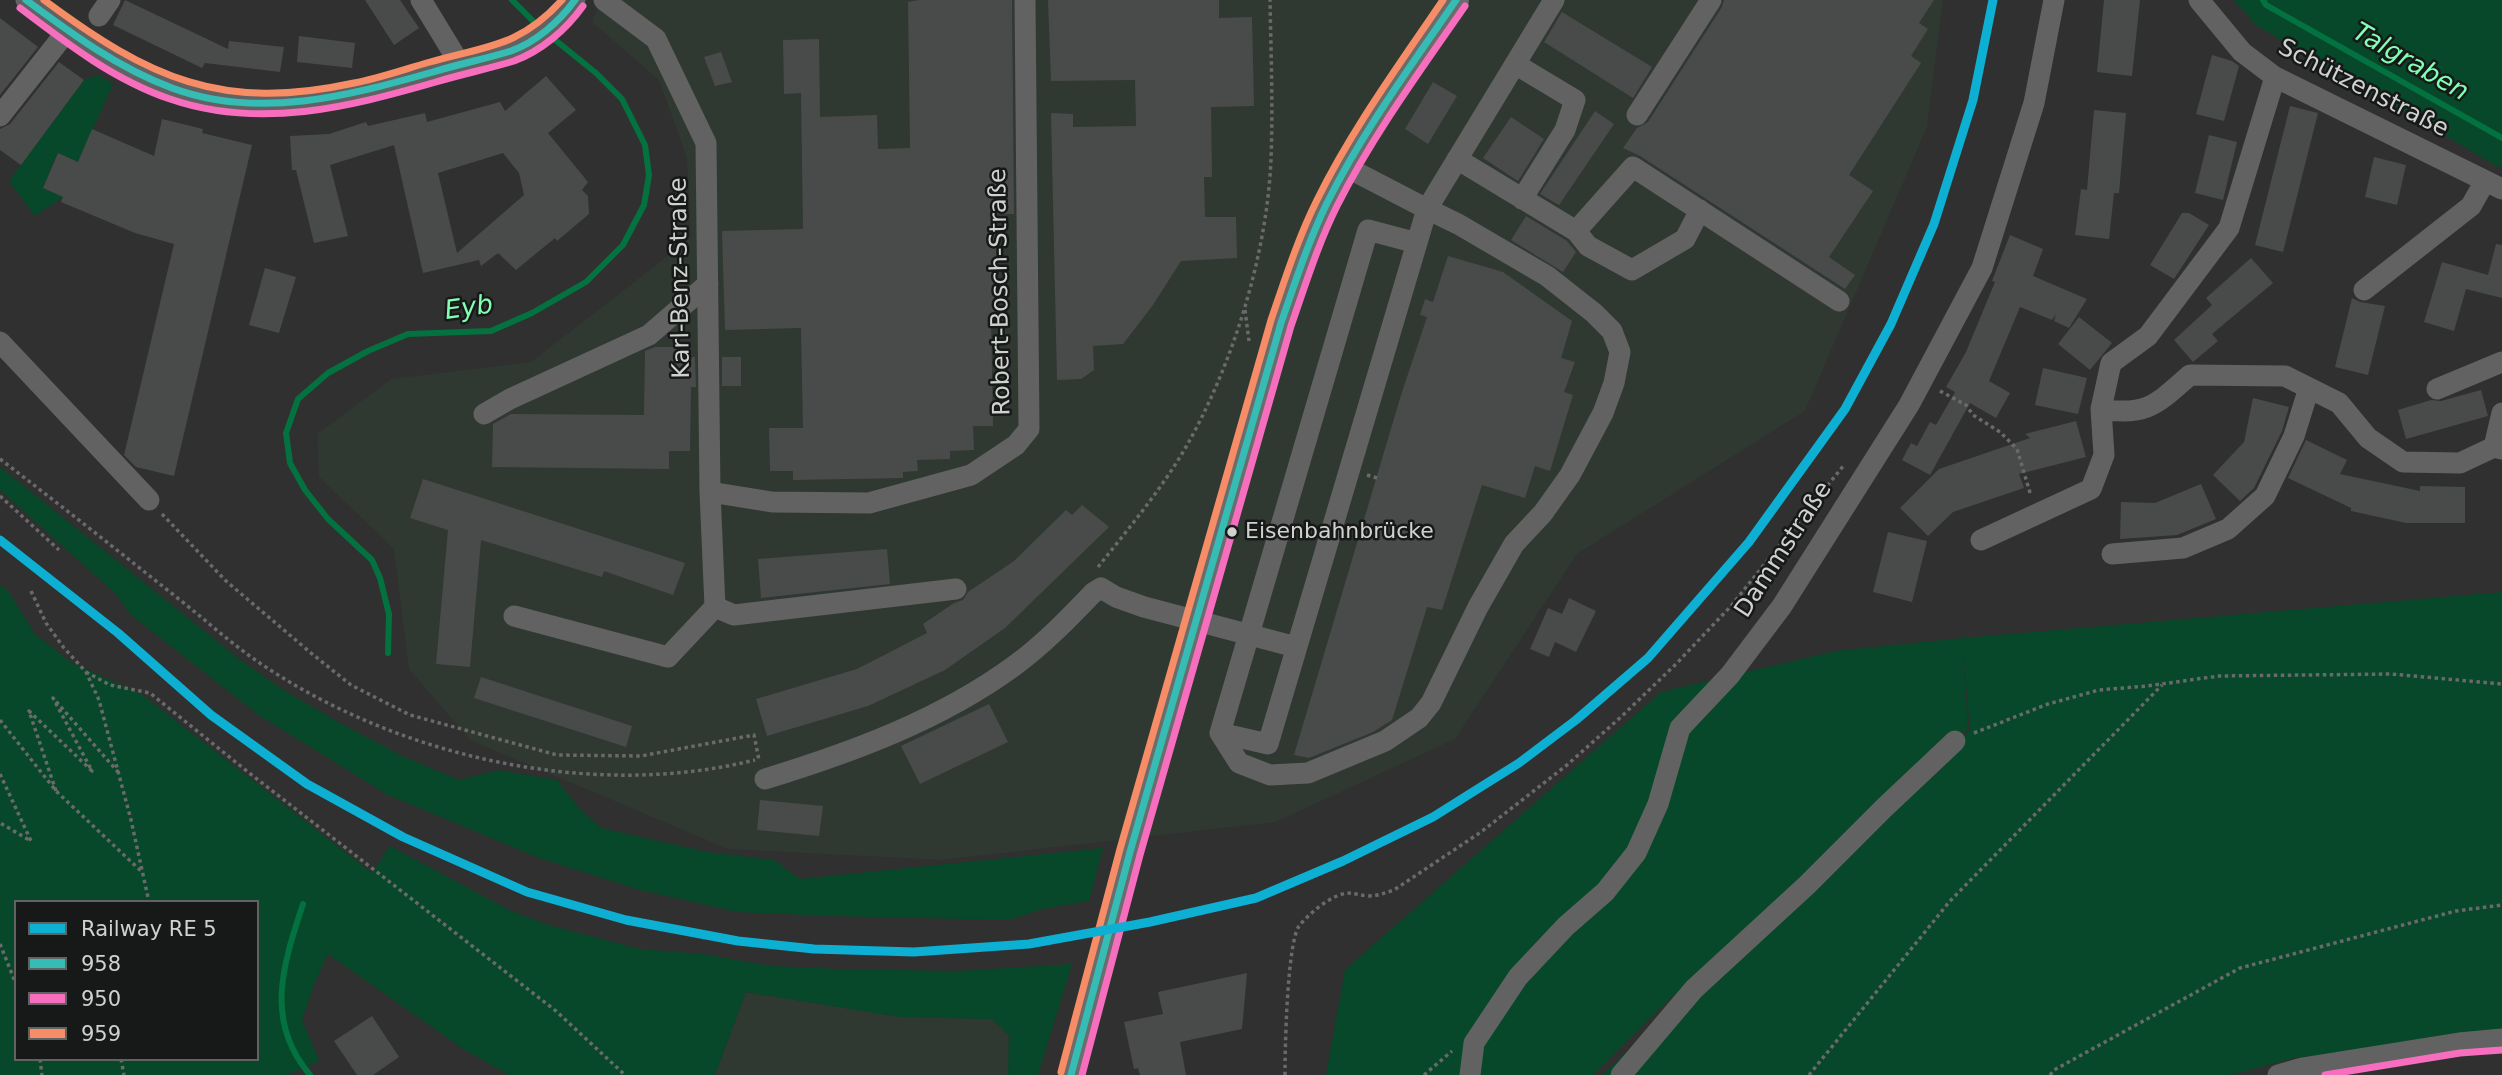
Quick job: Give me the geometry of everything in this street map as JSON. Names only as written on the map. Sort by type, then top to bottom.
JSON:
[{"type":"main road","points":[[1071,1075],[1130,852],[1198,622],[1281,323],[1306,250],[1326,203],[1346,167],[1456,0]]},
{"type":"street","points":[[26,0],[104,57],[143,78],[211,100],[246,105],[283,105],[345,96],[520,47],[572,6]]},
{"type":"street","points":[[421,0],[460,64]]},
{"type":"street","name":"Karl-Benz-Straße","points":[[604,0],[656,39],[706,143],[710,492],[715,607]]},
{"type":"street","name":"Robert-Bosch-Straße","points":[[710,492],[772,502],[869,503],[971,475],[1016,445],[1029,429],[1025,0]]},
{"type":"street","points":[[1220,733],[1268,744],[1427,209],[1554,0]]},
{"type":"street","points":[[1637,115],[1711,0]]},
{"type":"street","name":"Dammstraße","points":[[1470,1075],[1474,1043],[1518,976],[1566,926],[1605,892],[1636,853],[1658,804],[1680,728],[1730,675],[1782,606],[1909,405],[1982,268],[2034,103],[2054,0]]},
{"type":"street","name":"Schützenstraße","points":[[2199,0],[2242,52],[2275,77],[2493,185],[2471,206],[2364,290]]},
{"type":"street","points":[[0,116],[67,31]]},
{"type":"street","points":[[1515,64],[1575,100],[1565,130],[1522,199]]},
{"type":"street","points":[[1981,540],[2091,489],[2104,456],[2101,410],[2111,363],[2148,336],[2229,228],[2275,77]]},
{"type":"street","points":[[1457,159],[1576,231],[1588,246],[1632,270],[1685,239],[1700,210]]},
{"type":"street","points":[[1346,167],[1458,224],[1547,276],[1584,304],[1612,331],[1620,352],[1614,383],[1603,413],[1570,475],[1543,513],[1514,544],[1478,607],[1431,703],[1419,718],[1385,741],[1308,773],[1270,775],[1238,763],[1220,733],[1247,635],[1368,230],[1417,243]]},
{"type":"street","points":[[1576,231],[1633,167],[1839,301]]},
{"type":"street","points":[[484,414],[510,399],[649,335],[708,284]]},
{"type":"street","points":[[0,342],[149,500]]},
{"type":"street","points":[[2437,389],[2502,362]]},
{"type":"street","points":[[2101,410],[2124,413],[2157,404],[2190,375],[2286,376],[2339,403],[2368,438],[2403,461],[2459,463],[2498,448],[2502,412]]},
{"type":"street","points":[[2112,554],[2183,548],[2228,529],[2265,496],[2294,436],[2309,388]]},
{"type":"street","points":[[762,769],[822,761],[881,739],[982,688],[1016,664],[1101,588],[1116,597],[1144,607],[1296,647]]},
{"type":"street","points":[[514,616],[668,657],[715,607],[734,615],[956,589]]},
{"type":"street","points":[[1621,1075],[1694,989],[1807,885],[1955,741]]},
{"type":"street","points":[[2278,1075],[2302,1068],[2459,1043],[2502,1039]]},
{"type":"path","points":[[1090,576],[1139,516],[1186,447],[1214,393],[1244,307],[1263,224],[1271,161],[1270,0]]},
{"type":"path","points":[[1244,307],[1250,347]]},
{"type":"path","points":[[1922,381],[1966,405],[1973,415],[2000,432],[2018,449],[2036,514]]},
{"type":"path","points":[[0,459],[255,659],[333,705],[375,725],[428,745],[483,759],[583,772],[648,774],[762,769]]},
{"type":"path","points":[[1285,1075],[1284,1045],[1290,964],[1298,928],[1322,905],[1337,896],[1352,892],[1364,896],[1378,895],[1394,890],[1481,832],[1567,765],[1676,664],[1731,606],[1832,479]]},
{"type":"path","points":[[0,496],[60,550]]},
{"type":"path","points":[[149,500],[226,581],[311,653],[351,685],[410,715],[557,755],[641,756],[754,735],[762,769]]},
{"type":"path","points":[[31,591],[46,622],[64,648],[86,672],[99,700],[149,900]]},
{"type":"path","points":[[86,672],[110,685],[150,693],[556,1011],[625,1075]]},
{"type":"path","points":[[1955,741],[2048,704],[2099,690],[2219,676],[2391,674],[2502,684]]},
{"type":"path","points":[[1809,1075],[1950,901],[2164,684]]},
{"type":"path","points":[[56,791],[29,711],[92,771],[53,698],[118,772]]},
{"type":"path","points":[[0,720],[56,791],[143,872]]},
{"type":"path","points":[[762,769],[770,756]]},
{"type":"path","points":[[0,774],[31,841],[0,823]]},
{"type":"path","points":[[2050,1075],[2054,1070],[2240,968],[2456,911],[2502,905]]},
{"type":"path","points":[[0,944],[14,979]]},
{"type":"shaded area","points":[[601,0],[1943,0],[1927,127],[1805,411],[1577,554],[1455,739],[1276,822],[942,860],[728,849],[470,740],[409,669],[394,549],[319,477],[317,434],[391,379],[531,362],[691,238],[687,158],[659,80],[592,22]]},
{"type":"shaded area","points":[[746,992],[900,1017],[992,1019],[1009,1035],[1008,1075],[715,1075]]},
{"type":"green space","points":[[2234,0],[2502,0],[2502,169],[2256,25]]},
{"type":"green space","points":[[98,75],[113,84],[78,162],[57,153],[43,188],[63,197],[35,216],[9,181],[84,80]]},
{"type":"green space","points":[[0,467],[239,659],[285,691],[400,755],[459,780],[498,770],[557,780],[579,808],[601,828],[707,852],[774,860],[800,879],[1103,848],[1089,901],[1042,909],[1009,920],[737,912],[640,890],[539,858],[388,795],[260,716],[131,615],[115,593],[0,490]]},
{"type":"green space","points":[[0,585],[8,591],[35,634],[72,663],[141,694],[372,873],[390,846],[511,911],[548,925],[640,949],[703,954],[771,966],[837,969],[957,971],[1072,964],[1038,1075],[1008,1075],[1009,1035],[992,1019],[900,1017],[746,992],[715,1075],[509,1075],[463,1049],[328,954],[302,1020],[319,1061],[287,1075],[0,1075]]},
{"type":"green space","points":[[2502,592],[2502,1031],[2294,1058],[2230,1075],[1602,1075],[1693,989],[1894,810],[1970,730],[1963,648],[1968,729],[1672,997],[1593,1075],[1326,1075],[1345,970],[1661,692],[1836,651]]},
{"type":"building","points":[[125,0],[228,49],[229,41],[284,47],[280,72],[205,63],[202,68],[113,25]]},
{"type":"building","points":[[365,0],[400,0],[419,28],[394,45]]},
{"type":"building","points":[[1012,0],[1014,214],[996,214],[997,320],[991,320],[993,426],[973,426],[974,450],[950,451],[950,459],[917,460],[918,471],[903,472],[903,478],[793,480],[793,471],[770,471],[769,428],[803,428],[801,328],[725,330],[722,231],[803,229],[801,93],[784,94],[783,40],[819,39],[820,117],[877,115],[878,149],[910,148],[908,2]]},
{"type":"building","points":[[1048,0],[1219,0],[1219,18],[1252,17],[1254,106],[1211,107],[1212,177],[1204,177],[1205,217],[1236,217],[1237,258],[1181,261],[1153,305],[1123,344],[1093,346],[1094,370],[1081,379],[1057,380],[1051,113],[1073,114],[1073,127],[1136,126],[1135,80],[1051,81]]},
{"type":"building","points":[[1724,0],[1934,0],[1919,23],[1928,29],[1911,56],[1921,63],[1849,175],[1873,191],[1829,257],[1855,275],[1845,289],[1640,156],[1623,148],[1637,128],[1648,122]]},
{"type":"building","points":[[2104,0],[2140,0],[2132,76],[2097,72]]},
{"type":"building","points":[[1562,12],[1652,67],[1633,98],[1544,42]]},
{"type":"building","points":[[0,18],[38,47],[0,95]]},
{"type":"building","points":[[299,36],[355,43],[352,68],[297,62]]},
{"type":"building","points":[[721,52],[732,82],[715,86],[704,57]]},
{"type":"building","points":[[2212,55],[2239,66],[2224,121],[2196,114]]},
{"type":"building","points":[[59,62],[84,80],[21,165],[0,150],[0,129],[10,124]]},
{"type":"building","points":[[546,76],[576,110],[548,133],[588,182],[582,190],[588,196],[589,214],[516,270],[498,253],[481,266],[479,260],[423,273],[394,145],[330,165],[348,236],[314,243],[296,170],[292,170],[290,136],[329,134],[366,122],[368,126],[425,113],[427,122],[500,102],[505,111]],"holes":[[[503,153],[519,173],[524,195],[457,253],[438,173]]]},
{"type":"building","points":[[1433,82],[1457,96],[1428,144],[1405,129]]},
{"type":"building","points":[[2290,106],[2318,113],[2283,252],[2255,245]]},
{"type":"building","points":[[2094,110],[2126,113],[2119,193],[2114,193],[2109,239],[2075,235],[2081,189],[2087,190]]},
{"type":"building","points":[[1595,111],[1614,124],[1559,205],[1540,194]]},
{"type":"building","points":[[1511,117],[1544,139],[1518,181],[1483,158]]},
{"type":"building","points":[[162,119],[203,129],[202,133],[252,145],[174,476],[136,467],[124,455],[174,244],[135,233],[61,202],[63,197],[43,188],[58,153],[78,162],[92,129],[154,156]]},
{"type":"building","points":[[2209,135],[2237,142],[2223,200],[2195,193]]},
{"type":"building","points":[[2374,157],[2406,165],[2397,205],[2365,197]]},
{"type":"building","points":[[2182,213],[2189,213],[2209,225],[2174,279],[2150,265]]},
{"type":"building","points":[[1526,216],[1567,241],[1576,252],[1563,272],[1511,240]]},
{"type":"building","points":[[2010,235],[2043,249],[2033,276],[2087,299],[2069,328],[2054,321],[2056,314],[2052,320],[2020,307],[1989,381],[2010,393],[1996,418],[1970,403],[1930,475],[1902,460],[1911,443],[1917,446],[1930,422],[1936,425],[1955,392],[1946,387],[1966,352],[1995,282],[1992,281]]},
{"type":"building","points":[[2496,244],[2502,245],[2502,298],[2466,289],[2454,331],[2424,322],[2442,262],[2488,275]]},
{"type":"building","points":[[1448,256],[1503,272],[1572,321],[1561,358],[1575,362],[1564,392],[1573,395],[1550,471],[1535,466],[1525,498],[1482,485],[1442,610],[1427,607],[1392,720],[1373,732],[1309,758],[1294,755],[1401,395],[1427,317],[1420,315],[1425,299],[1433,302]]},
{"type":"building","points":[[2251,258],[2273,283],[2212,334],[2218,341],[2193,362],[2174,340],[2212,305],[2206,298]]},
{"type":"building","points":[[265,268],[296,277],[279,333],[249,325]]},
{"type":"building","points":[[2352,298],[2385,306],[2368,375],[2335,367]]},
{"type":"building","points":[[2079,317],[2112,343],[2090,370],[2058,344]]},
{"type":"building","points":[[655,347],[691,347],[691,357],[695,357],[696,387],[691,387],[690,451],[669,451],[669,469],[492,467],[493,424],[511,414],[644,415],[645,351]]},
{"type":"building","points":[[722,357],[741,357],[741,386],[722,386]]},
{"type":"building","points":[[2043,368],[2087,378],[2078,414],[2035,405]]},
{"type":"building","points":[[2481,390],[2488,416],[2406,439],[2398,410]]},
{"type":"building","points":[[2253,398],[2289,407],[2282,431],[2254,488],[2240,501],[2213,475],[2244,442]]},
{"type":"building","points":[[2076,421],[2086,457],[2019,474],[2024,488],[1953,512],[1928,536],[1900,508],[1939,469],[2030,438],[2025,434]]},
{"type":"building","points":[[2306,440],[2347,460],[2340,474],[2420,491],[2420,486],[2465,487],[2465,523],[2406,523],[2351,511],[2351,508],[2288,478]]},
{"type":"building","points":[[423,479],[685,563],[673,595],[604,571],[602,577],[481,540],[470,667],[436,664],[448,530],[410,518]]},
{"type":"building","points":[[2201,484],[2216,519],[2177,535],[2120,539],[2121,502],[2155,503]]},
{"type":"building","points":[[1082,505],[1109,527],[1005,628],[945,670],[868,706],[767,736],[756,699],[857,669],[927,633],[923,624],[963,600],[968,592],[1014,561],[1066,510],[1072,515]]},
{"type":"building","points":[[1888,532],[1927,541],[1912,602],[1873,592]]},
{"type":"building","points":[[887,549],[890,584],[761,598],[758,559]]},
{"type":"building","points":[[1569,598],[1596,611],[1576,652],[1555,642],[1549,657],[1530,649],[1548,608],[1562,614]]},
{"type":"building","points":[[481,677],[632,726],[626,747],[474,698]]},
{"type":"building","points":[[989,704],[1008,742],[920,784],[901,746]]},
{"type":"building","points":[[760,800],[823,806],[819,836],[757,830]]},
{"type":"building","points":[[1247,973],[1242,1029],[1180,1042],[1186,1075],[1140,1075],[1138,1068],[1134,1069],[1124,1022],[1163,1014],[1158,992]]},
{"type":"building","points":[[372,1016],[399,1057],[373,1075],[357,1075],[334,1041]]},
{"type":"waterway","name":"Eyb","points":[[512,0],[540,28]]},
{"type":"waterway","name":"Talgraben","points":[[2263,0],[2266,5],[2502,138]]},
{"type":"waterway","name":"Eyb","points":[[388,653],[389,614],[380,578],[372,560],[328,519],[305,490],[290,463],[286,433],[298,399],[328,373],[368,351],[408,334],[491,331],[532,313],[586,282],[623,245],[644,205],[649,175],[645,145],[622,99],[596,73],[549,35]]},
{"type":"waterway","name":"Eyb","points":[[303,904],[284,971],[282,1013],[296,1055],[310,1075]]},
{"type":"transit line","name":"958","points":[[26,0],[96,49],[152,80],[204,97],[270,103],[336,96],[511,51],[546,30],[575,0]]},
{"type":"transit line","name":"959","points":[[44,0],[118,50],[153,68],[188,82],[225,90],[264,93],[307,91],[354,83],[485,48],[532,27],[562,0]]},
{"type":"transit line","name":"959","points":[[1061,1072],[1120,849],[1271,320],[1287,274],[1310,214],[1345,148],[1443,0]]},
{"type":"transit line","name":"958","points":[[1071,1075],[1130,852],[1281,323],[1297,278],[1320,218],[1341,176],[1388,99],[1456,0]]},
{"type":"transit line","points":[[0,540],[118,633],[211,715],[307,784],[403,837],[527,892],[626,920],[738,941],[814,949],[914,952],[1029,944],[1150,922],[1256,898],[1343,861],[1433,817],[1519,763],[1576,720],[1648,658],[1749,542],[1845,409],[1891,324],[1934,224],[1973,100],[1993,0]]},
{"type":"transit line","name":"950","points":[[20,8],[91,60],[149,91],[204,108],[271,114],[304,112],[370,100],[514,61],[534,52],[552,39],[583,6]]},
{"type":"transit line","name":"950","points":[[1082,1075],[1140,855],[1291,326],[1312,265],[1337,206],[1366,154],[1465,6]]},
{"type":"transit line","name":"950","points":[[2325,1075],[2460,1053],[2502,1050]]},
{"type":"place","name":"Eisenbahnbrücke","points":[[1232,532]]}]
